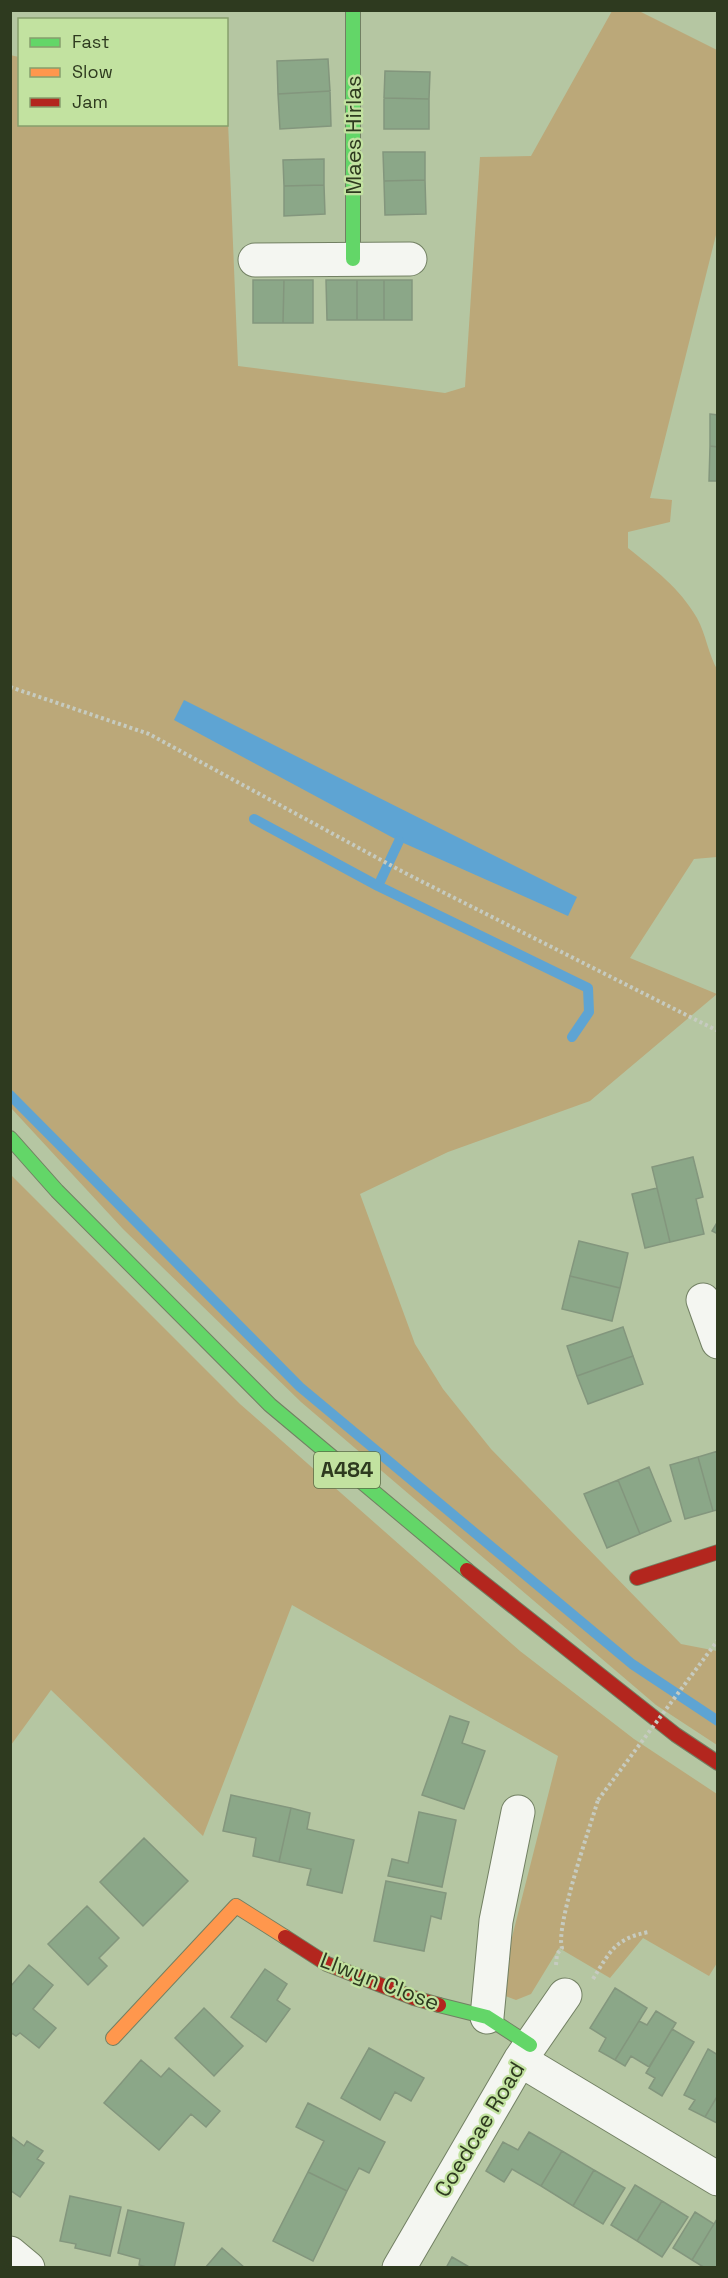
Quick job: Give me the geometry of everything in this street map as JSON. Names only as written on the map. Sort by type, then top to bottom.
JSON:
[{"type":"main road","name":"Maes Hirlas","points":[[353,10],[353,259]]},
{"type":"main road","name":"A484","points":[[10,1138],[57,1191],[270,1406],[468,1571],[676,1734],[717,1763]]},
{"type":"main road","points":[[637,1578],[717,1552]]},
{"type":"main road","name":"Llwyn Close","points":[[113,2038],[236,1906],[327,1964],[414,1998],[487,2018],[525,2052]]},
{"type":"street","points":[[255,260],[410,259]]},
{"type":"street","points":[[703,1300],[717,1342]]},
{"type":"street","points":[[487,2018],[496,1921],[518,1812]]},
{"type":"street","name":"Coedcae Road","points":[[399,2268],[525,2052],[565,1995]]},
{"type":"street","points":[[525,2052],[717,2179]]},
{"type":"street","points":[[10,2253],[28,2268]]},
{"type":"path","points":[[10,687],[149,734],[405,873],[717,1031]]},
{"type":"path","points":[[649,1932],[632,1935],[612,1947],[590,1984],[565,1995],[556,1963],[557,1954],[562,1948],[560,1941],[565,1912],[598,1800],[717,1640]]},
{"type":"shaded area","points":[[612,11],[639,11],[717,50],[717,231],[650,498],[672,500],[670,522],[628,532],[628,548],[666,580],[690,607],[700,624],[718,671],[717,857],[694,859],[630,958],[717,994],[590,1101],[448,1152],[360,1194],[415,1344],[443,1389],[491,1449],[681,1644],[717,1651],[717,1745],[656,1705],[301,1402],[123,1229],[11,1108],[10,55],[18,57],[18,126],[228,126],[228,121],[238,366],[445,393],[465,387],[480,157],[531,156]]},
{"type":"shaded area","points":[[11,1175],[240,1404],[520,1651],[634,1739],[717,1794],[717,1963],[709,1976],[643,1938],[610,1978],[559,1948],[531,1994],[516,2000],[500,1994],[506,1961],[558,1756],[292,1605],[203,1836],[51,1690],[11,1745]]},
{"type":"water","points":[[184,700],[577,897],[568,916],[399,841],[174,720]]},
{"type":"building","points":[[328,59],[330,91],[278,94],[277,61]]},
{"type":"building","points":[[385,71],[430,72],[429,99],[384,98]]},
{"type":"building","points":[[330,91],[331,126],[280,129],[278,94]]},
{"type":"building","points":[[384,98],[429,99],[429,129],[384,129]]},
{"type":"building","points":[[383,152],[425,152],[425,180],[384,181]]},
{"type":"building","points":[[324,159],[324,185],[284,186],[283,160]]},
{"type":"building","points":[[425,180],[426,214],[385,215],[384,181]]},
{"type":"building","points":[[324,185],[325,214],[284,216],[284,186]]},
{"type":"building","points":[[253,280],[284,280],[283,323],[253,323]]},
{"type":"building","points":[[284,280],[313,280],[313,323],[283,323]]},
{"type":"building","points":[[326,280],[357,280],[357,320],[327,320]]},
{"type":"building","points":[[357,280],[384,280],[384,320],[357,320]]},
{"type":"building","points":[[384,280],[412,280],[412,320],[384,320]]},
{"type":"building","points":[[710,414],[718,415],[718,447],[710,446]]},
{"type":"building","points":[[710,446],[718,447],[718,481],[709,481]]},
{"type":"building","points":[[693,1157],[703,1197],[696,1199],[704,1234],[670,1242],[652,1167]]},
{"type":"building","points":[[657,1188],[670,1242],[645,1248],[632,1194]]},
{"type":"building","points":[[718,1221],[718,1234],[712,1231]]},
{"type":"building","points":[[579,1241],[628,1253],[620,1288],[570,1276]]},
{"type":"building","points":[[570,1276],[620,1288],[612,1321],[562,1309]]},
{"type":"building","points":[[623,1327],[633,1356],[577,1376],[567,1346]]},
{"type":"building","points":[[633,1356],[643,1384],[588,1404],[577,1376]]},
{"type":"building","points":[[718,1451],[718,1510],[713,1511],[698,1457]]},
{"type":"building","points":[[698,1457],[713,1511],[685,1519],[670,1465]]},
{"type":"building","points":[[649,1467],[671,1521],[640,1534],[618,1480]]},
{"type":"building","points":[[618,1480],[640,1534],[607,1548],[584,1494]]},
{"type":"building","points":[[450,1716],[469,1722],[462,1743],[485,1751],[464,1809],[422,1795]]},
{"type":"building","points":[[231,1795],[291,1808],[279,1862],[253,1856],[256,1838],[223,1831]]},
{"type":"building","points":[[291,1808],[310,1813],[307,1829],[354,1840],[342,1893],[307,1885],[311,1869],[279,1862]]},
{"type":"building","points":[[419,1812],[456,1820],[442,1887],[388,1876],[392,1859],[408,1863]]},
{"type":"building","points":[[144,1838],[188,1881],[143,1926],[100,1882]]},
{"type":"building","points":[[386,1881],[446,1893],[441,1919],[431,1916],[424,1951],[374,1941]]},
{"type":"building","points":[[87,1906],[119,1938],[99,1958],[107,1966],[88,1985],[48,1944]]},
{"type":"building","points":[[29,1965],[53,1985],[33,2009],[56,2028],[39,2048],[20,2033],[16,2036],[10,2032],[10,1987]]},
{"type":"building","points":[[265,1969],[287,1984],[277,2000],[290,2009],[266,2042],[231,2017]]},
{"type":"building","points":[[615,1988],[647,2008],[615,2060],[599,2051],[606,2038],[590,2028]]},
{"type":"building","points":[[204,2008],[243,2046],[214,2076],[175,2038]]},
{"type":"building","points":[[656,2011],[676,2023],[649,2067],[631,2056],[625,2066],[615,2060],[639,2021],[647,2025]]},
{"type":"building","points":[[672,2029],[694,2042],[662,2096],[649,2088],[655,2078],[646,2073]]},
{"type":"building","points":[[369,2048],[424,2078],[411,2101],[395,2092],[380,2120],[341,2098]]},
{"type":"building","points":[[708,2049],[718,2055],[718,2095],[705,2117],[689,2109],[695,2100],[684,2095]]},
{"type":"building","points":[[141,2060],[161,2077],[169,2068],[220,2111],[206,2127],[191,2114],[159,2150],[104,2103]]},
{"type":"building","points":[[718,2095],[718,2122],[717,2123],[705,2117]]},
{"type":"building","points":[[308,2103],[385,2142],[369,2173],[359,2168],[347,2191],[308,2172],[324,2141],[296,2127]]},
{"type":"building","points":[[529,2132],[562,2151],[541,2186],[512,2169],[504,2182],[486,2171],[503,2142],[518,2150]]},
{"type":"building","points":[[12,2137],[24,2146],[27,2141],[43,2151],[37,2159],[44,2163],[20,2197],[10,2190]]},
{"type":"building","points":[[562,2151],[594,2170],[573,2206],[541,2186]]},
{"type":"building","points":[[594,2170],[625,2188],[603,2224],[573,2206]]},
{"type":"building","points":[[308,2172],[347,2191],[313,2261],[273,2241]]},
{"type":"building","points":[[635,2185],[662,2201],[637,2241],[611,2225]]},
{"type":"building","points":[[70,2196],[121,2207],[110,2256],[75,2248],[76,2244],[60,2241]]},
{"type":"building","points":[[662,2201],[688,2217],[662,2257],[637,2241]]},
{"type":"building","points":[[128,2210],[184,2223],[174,2268],[150,2268],[139,2265],[140,2259],[118,2253]]},
{"type":"building","points":[[695,2212],[714,2224],[692,2260],[673,2248]]},
{"type":"building","points":[[717,2219],[718,2268],[705,2268],[692,2260]]},
{"type":"building","points":[[222,2248],[245,2268],[205,2268]]},
{"type":"building","points":[[452,2257],[471,2268],[446,2268]]},
{"type":"waterway","points":[[254,819],[378,886],[588,988],[589,1012],[572,1037]]},
{"type":"waterway","points":[[378,886],[399,841]]},
{"type":"waterway","points":[[10,1095],[300,1387],[632,1664],[718,1721]]},
{"type":"traffic: fast","points":[[353,10],[353,259]]},
{"type":"traffic: fast","points":[[10,1138],[57,1191],[270,1405],[467,1570]]},
{"type":"traffic: fast","points":[[439,2005],[487,2017],[530,2045]]},
{"type":"traffic: slow","points":[[113,2038],[236,1906],[285,1937]]},
{"type":"traffic: jam","points":[[637,1578],[718,1552]]},
{"type":"traffic: jam","points":[[467,1570],[676,1735],[718,1763]]},
{"type":"traffic: jam","points":[[285,1937],[327,1964],[414,1998],[439,2005]]}]
